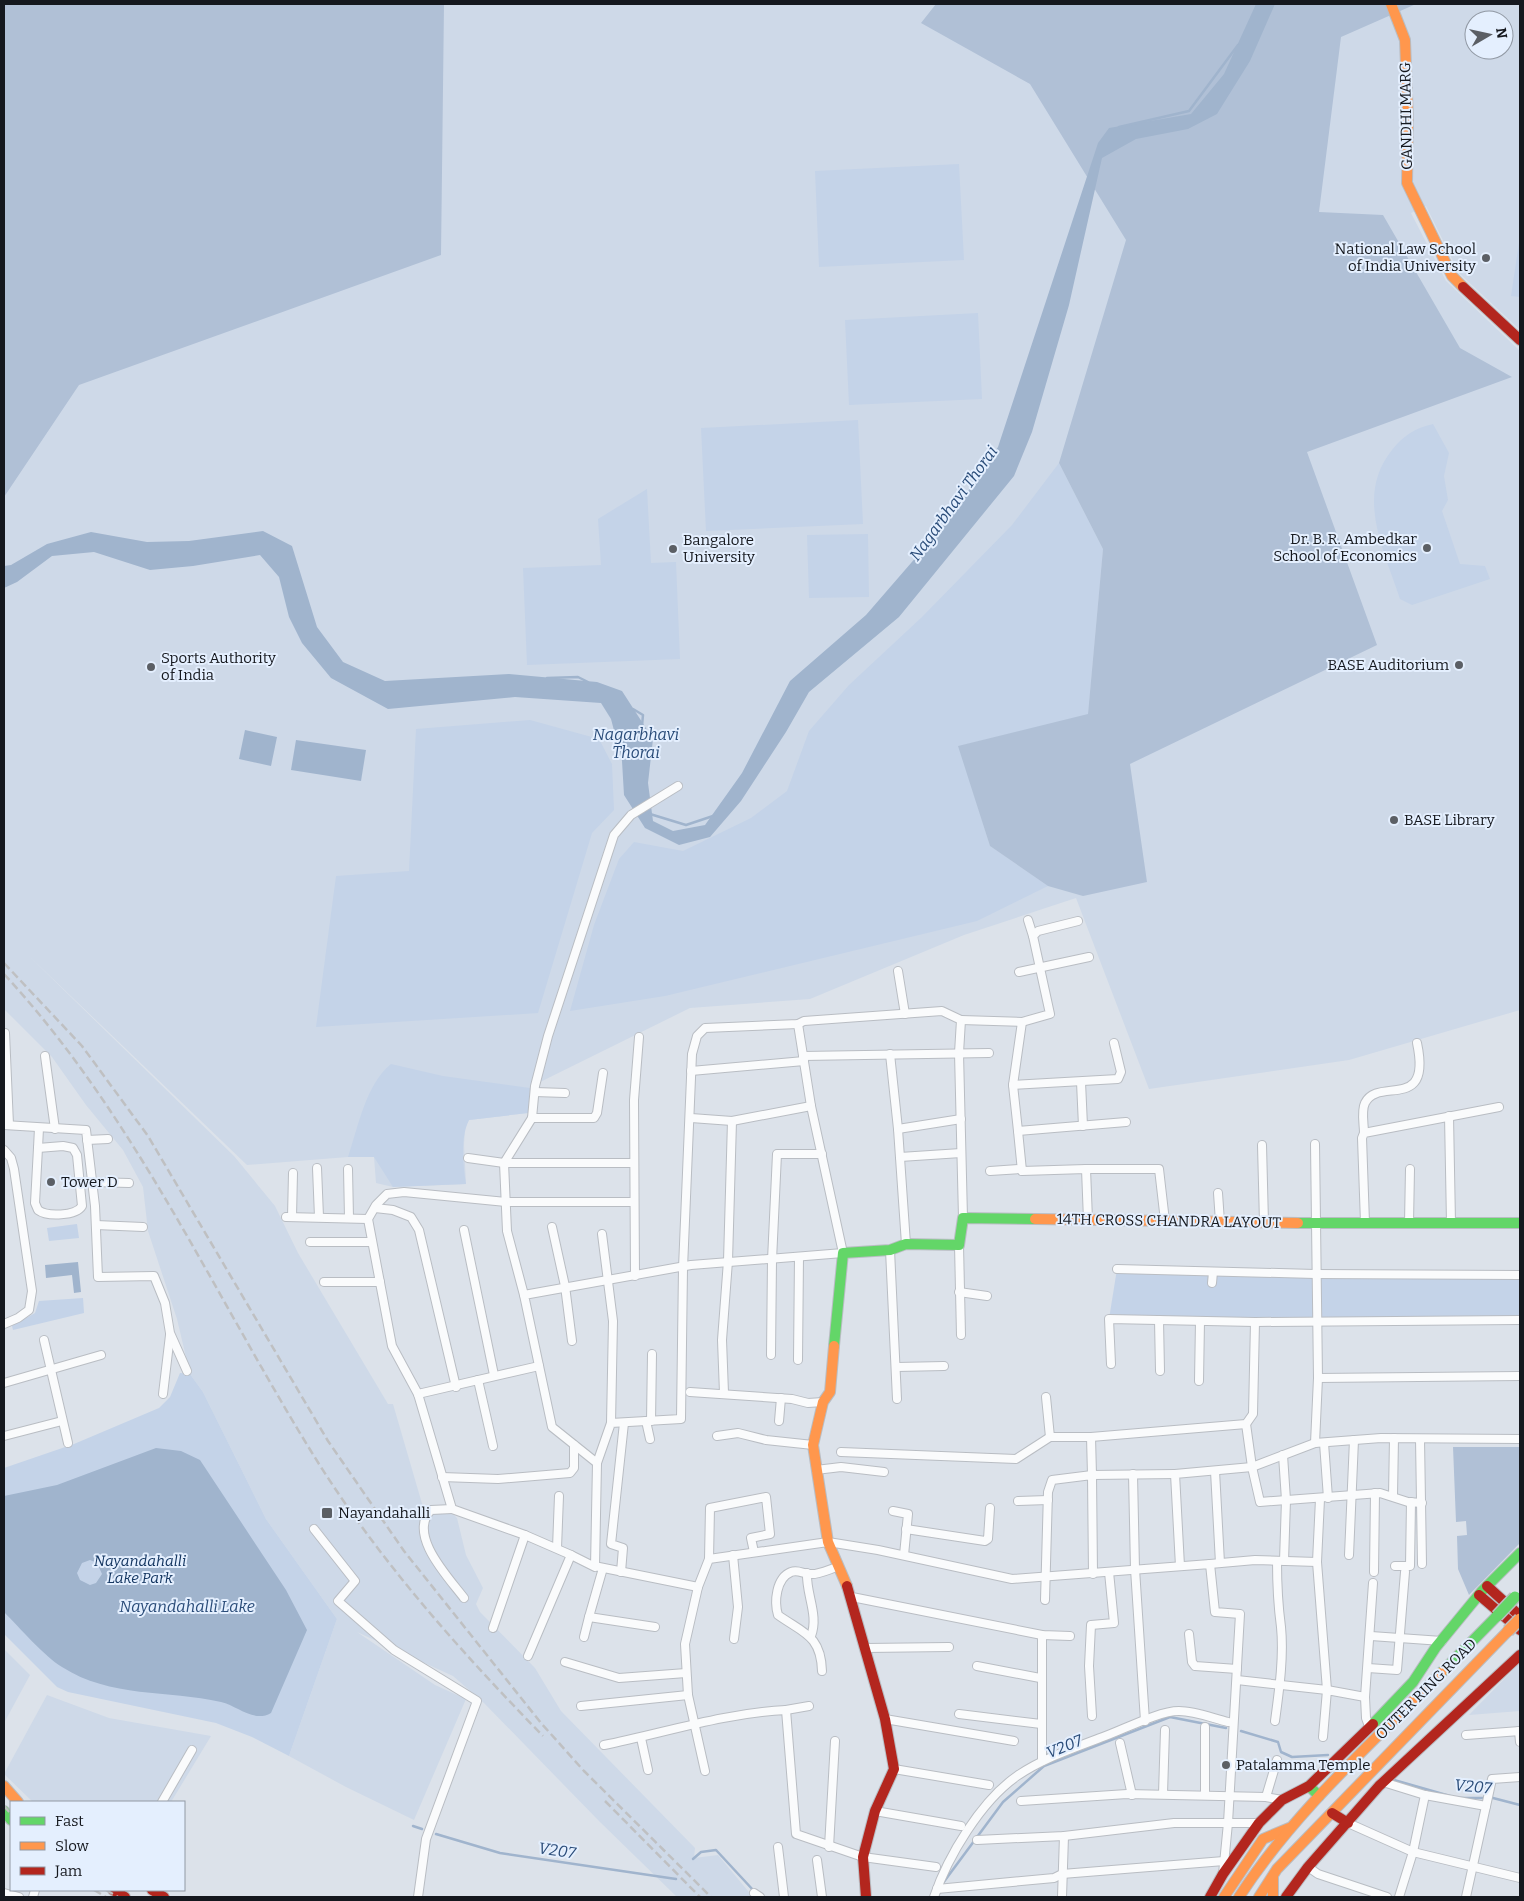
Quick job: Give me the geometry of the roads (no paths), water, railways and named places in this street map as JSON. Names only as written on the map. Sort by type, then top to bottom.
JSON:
[{"type":"main road","name":"GANDHI MARG","points":[[1391,4],[1405,40],[1408,120],[1407,182],[1452,276],[1520,340]]},
{"type":"main road","name":"14TH CROSS CHANDRA LAYOUT","points":[[963,1218],[1315,1224],[1520,1223]]},
{"type":"main road","points":[[866,1897],[863,1857],[875,1811],[894,1769],[884,1719],[852,1597],[837,1567],[828,1542],[813,1445],[823,1402],[830,1392],[842,1253],[890,1250],[906,1244],[959,1246],[963,1218]]},
{"type":"main road","points":[[1210,1897],[1223,1874],[1259,1823],[1282,1800],[1308,1786],[1338,1759],[1413,1682],[1442,1641],[1483,1590],[1520,1553]]},
{"type":"main road","points":[[1483,1590],[1520,1617]]},
{"type":"main road","points":[[1483,1590],[1520,1630]]},
{"type":"main road","name":"OUTER RING ROAD","points":[[1239,1897],[1263,1860],[1289,1828],[1518,1595]]},
{"type":"main road","name":"OUTER RING ROAD","points":[[1259,1897],[1273,1876],[1520,1617]]},
{"type":"main road","points":[[1286,1897],[1308,1868],[1386,1779],[1520,1655]]},
{"type":"main road","points":[[4,1786],[17,1801]]},
{"type":"main road","points":[[1308,1786],[1319,1796]]},
{"type":"main road","points":[[1332,1813],[1348,1823]]},
{"type":"main road","points":[[1224,1897],[1263,1839],[1289,1828]]},
{"type":"main road","points":[[1273,1876],[1273,1897]]},
{"type":"main road","points":[[113,1893],[125,1897]]},
{"type":"street","points":[[597,1463],[552,1428],[524,1295],[507,1231],[504,1162],[532,1118],[535,1092],[548,1036],[614,835],[631,815],[678,786]]},
{"type":"street","points":[[611,1423],[681,1419],[683,1268],[691,1118],[691,1071],[693,1044],[697,1036],[705,1028],[798,1024],[804,1021],[905,1014],[942,1012],[961,1020],[1022,1022],[1050,1014],[1041,967],[1028,920]]},
{"type":"street","points":[[1033,936],[1038,931],[1078,921]]},
{"type":"street","points":[[1019,972],[1089,957]]},
{"type":"street","points":[[898,972],[905,1014]]},
{"type":"street","points":[[961,1020],[959,1053],[963,1218]]},
{"type":"street","points":[[1020,1168],[1013,1085],[1022,1022]]},
{"type":"street","points":[[524,1295],[565,1286],[728,1261],[772,1260],[842,1253],[811,1106],[798,1024]]},
{"type":"street","points":[[5,1033],[6,1125],[86,1130],[96,1225],[98,1277],[154,1276],[165,1303],[170,1333],[187,1371]]},
{"type":"street","points":[[635,1276],[634,1100],[639,1037]]},
{"type":"street","points":[[1013,1085],[1118,1079],[1121,1072],[1114,1043]]},
{"type":"street","points":[[1364,1223],[1363,1110],[1367,1099],[1374,1093],[1403,1090],[1416,1078],[1421,1060],[1417,1043]]},
{"type":"street","points":[[691,1071],[803,1058],[890,1054],[989,1053]]},
{"type":"street","points":[[890,1054],[898,1129],[906,1244]]},
{"type":"street","points":[[45,1056],[55,1129]]},
{"type":"street","points":[[532,1118],[594,1118],[597,1113],[603,1073]]},
{"type":"street","points":[[1081,1082],[1083,1126]]},
{"type":"street","points":[[535,1092],[565,1093]]},
{"type":"street","points":[[691,1118],[732,1121],[811,1106]]},
{"type":"street","points":[[1364,1133],[1499,1107]]},
{"type":"street","points":[[1449,1116],[1451,1223]]},
{"type":"street","points":[[898,1129],[961,1119]]},
{"type":"street","points":[[724,1393],[722,1340],[728,1261],[732,1121]]},
{"type":"street","points":[[1018,1131],[1126,1122]]},
{"type":"street","points":[[38,1148],[68,1146],[73,1148],[78,1159],[83,1202],[81,1209],[50,1214],[38,1210],[36,1203],[38,1148],[39,1128]]},
{"type":"street","points":[[87,1140],[108,1139]]},
{"type":"street","points":[[1315,1144],[1315,1322],[1318,1378],[1315,1443]]},
{"type":"street","points":[[1262,1145],[1264,1223]]},
{"type":"street","points":[[4,1150],[11,1158],[14,1169],[32,1291],[29,1310],[18,1318],[4,1324]]},
{"type":"street","points":[[900,1157],[961,1153]]},
{"type":"street","points":[[770,1355],[772,1260],[778,1154],[822,1154]]},
{"type":"street","points":[[468,1158],[504,1162],[634,1164]]},
{"type":"street","points":[[317,1168],[319,1217]]},
{"type":"street","points":[[990,1172],[1020,1168],[1022,1171],[1156,1168],[1160,1173],[1165,1221]]},
{"type":"street","points":[[1409,1223],[1410,1168]]},
{"type":"street","points":[[348,1169],[349,1218]]},
{"type":"street","points":[[1086,1169],[1088,1220]]},
{"type":"street","points":[[293,1173],[289,1217],[368,1219]]},
{"type":"street","points":[[92,1182],[129,1183]]},
{"type":"street","points":[[452,1510],[418,1394],[392,1346],[368,1219],[376,1204],[387,1194],[404,1192],[506,1202],[634,1202]]},
{"type":"street","points":[[1218,1193],[1220,1222]]},
{"type":"street","points":[[375,1208],[393,1210],[412,1216],[419,1230],[456,1386]]},
{"type":"street","points":[[96,1225],[143,1227]]},
{"type":"street","points":[[552,1227],[565,1286],[572,1341]]},
{"type":"street","points":[[464,1230],[494,1375]]},
{"type":"street","points":[[584,1637],[599,1567],[597,1463],[611,1423],[613,1321],[602,1234]]},
{"type":"street","points":[[310,1242],[372,1242]]},
{"type":"street","points":[[959,1246],[961,1335]]},
{"type":"street","points":[[890,1250],[897,1367],[897,1399]]},
{"type":"street","points":[[798,1360],[799,1257]]},
{"type":"street","points":[[1117,1269],[1315,1274],[1520,1275]]},
{"type":"street","points":[[1212,1283],[1213,1272]]},
{"type":"street","points":[[324,1282],[380,1282]]},
{"type":"street","points":[[959,1292],[987,1296]]},
{"type":"street","points":[[1110,1364],[1109,1319],[1255,1322],[1520,1320]]},
{"type":"street","points":[[1159,1320],[1160,1371]]},
{"type":"street","points":[[1199,1382],[1200,1321]]},
{"type":"street","points":[[1255,1322],[1253,1414],[1246,1424],[1252,1467],[1260,1502],[1375,1493],[1422,1503]]},
{"type":"street","points":[[163,1394],[170,1333]]},
{"type":"street","points":[[44,1340],[68,1443]]},
{"type":"street","points":[[650,1439],[652,1354]]},
{"type":"street","points":[[4,1383],[101,1355]]},
{"type":"street","points":[[418,1394],[539,1366]]},
{"type":"street","points":[[897,1367],[944,1366]]},
{"type":"street","points":[[1318,1378],[1520,1376]]},
{"type":"street","points":[[478,1380],[493,1446]]},
{"type":"street","points":[[690,1392],[781,1398],[808,1403],[823,1402]]},
{"type":"street","points":[[1046,1397],[1050,1437]]},
{"type":"street","points":[[779,1421],[781,1398]]},
{"type":"street","points":[[4,1436],[62,1421]]},
{"type":"street","points":[[621,1572],[623,1548],[610,1544],[624,1423]]},
{"type":"street","points":[[840,1452],[1016,1459],[1050,1437],[1091,1437],[1246,1424]]},
{"type":"street","points":[[716,1436],[738,1433],[766,1440],[813,1445]]},
{"type":"street","points":[[1091,1437],[1093,1574]]},
{"type":"street","points":[[1393,1496],[1394,1438]]},
{"type":"street","points":[[1045,1600],[1048,1500],[1052,1480],[1133,1474],[1175,1474],[1252,1467],[1315,1443],[1394,1438],[1520,1439]]},
{"type":"street","points":[[1420,1438],[1422,1564]]},
{"type":"street","points":[[1349,1555],[1354,1495],[1354,1440]]},
{"type":"street","points":[[1323,1737],[1327,1690],[1317,1562],[1324,1498],[1324,1443]]},
{"type":"street","points":[[442,1477],[498,1479],[570,1473],[574,1468],[574,1445]]},
{"type":"street","points":[[1275,1721],[1280,1685],[1281,1627],[1277,1604],[1286,1500],[1283,1456]]},
{"type":"street","points":[[816,1470],[841,1467],[884,1472]]},
{"type":"street","points":[[1215,1471],[1220,1563]]},
{"type":"street","points":[[1133,1474],[1135,1569],[1145,1720]]},
{"type":"street","points":[[1175,1474],[1180,1566]]},
{"type":"street","points":[[1374,1572],[1375,1493]]},
{"type":"street","points":[[557,1548],[559,1496]]},
{"type":"street","points":[[705,1771],[688,1695],[685,1644],[698,1586],[709,1559],[710,1508],[766,1498],[770,1534],[751,1538],[754,1552]]},
{"type":"street","points":[[1018,1501],[1048,1500]]},
{"type":"street","points":[[1395,1566],[1410,1566],[1412,1502]]},
{"type":"street","points":[[906,1529],[985,1541],[988,1539],[990,1508]]},
{"type":"street","points":[[464,1598],[433,1558],[426,1540],[423,1525],[424,1517],[431,1510],[452,1510],[525,1535],[599,1567],[698,1586]]},
{"type":"street","points":[[893,1511],[908,1514],[904,1555]]},
{"type":"street","points":[[314,1529],[355,1581],[338,1600],[394,1650],[477,1701],[426,1839],[418,1897]]},
{"type":"street","points":[[493,1628],[525,1535]]},
{"type":"street","points":[[709,1559],[828,1542],[904,1555],[1012,1578],[1093,1574],[1220,1563],[1317,1562]]},
{"type":"street","points":[[528,1656],[571,1555]]},
{"type":"street","points":[[733,1555],[738,1608],[734,1640]]},
{"type":"street","points":[[1210,1564],[1215,1612],[1240,1614],[1230,1795],[1223,1874]]},
{"type":"street","points":[[822,1671],[820,1653],[811,1636],[778,1615],[776,1594],[784,1577],[790,1572],[802,1571],[811,1574],[837,1567]]},
{"type":"street","points":[[1092,1716],[1089,1666],[1091,1625],[1114,1624],[1109,1572]]},
{"type":"street","points":[[1368,1668],[1396,1670],[1404,1572]]},
{"type":"street","points":[[807,1573],[808,1591],[815,1621],[811,1636]]},
{"type":"street","points":[[1369,1726],[1366,1718],[1365,1697],[1374,1583]]},
{"type":"street","points":[[852,1597],[1042,1635],[1070,1636]]},
{"type":"street","points":[[589,1617],[655,1627]]},
{"type":"street","points":[[1189,1634],[1192,1662],[1195,1666],[1237,1669]]},
{"type":"street","points":[[1042,1635],[1040,1678],[1042,1761]]},
{"type":"street","points":[[1371,1636],[1442,1641]]},
{"type":"street","points":[[866,1648],[949,1647]]},
{"type":"street","points":[[565,1662],[619,1678],[686,1673]]},
{"type":"street","points":[[977,1666],[1040,1678]]},
{"type":"street","points":[[1237,1680],[1327,1690],[1365,1697]]},
{"type":"street","points":[[581,1706],[688,1695]]},
{"type":"street","points":[[604,1746],[695,1723],[809,1706]]},
{"type":"street","points":[[786,1710],[796,1834],[829,1847],[863,1857],[936,1867]]},
{"type":"street","points":[[934,1897],[968,1829],[996,1794],[1016,1777],[1042,1761],[1145,1720],[1181,1711],[1228,1722]]},
{"type":"street","points":[[958,1714],[1041,1724]]},
{"type":"street","points":[[884,1719],[1014,1741]]},
{"type":"street","points":[[1205,1727],[1205,1794]]},
{"type":"street","points":[[1163,1794],[1165,1730]]},
{"type":"street","points":[[1466,1735],[1520,1731],[1520,1742]]},
{"type":"street","points":[[641,1738],[648,1770]]},
{"type":"street","points":[[829,1847],[835,1741]]},
{"type":"street","points":[[1120,1743],[1132,1795]]},
{"type":"street","points":[[163,1801],[192,1750]]},
{"type":"street","points":[[1266,1797],[1277,1760]]},
{"type":"street","points":[[894,1769],[989,1785]]},
{"type":"street","points":[[1466,1897],[1492,1779],[1520,1777]]},
{"type":"street","points":[[1386,1779],[1425,1795],[1486,1805]]},
{"type":"street","points":[[1021,1801],[1163,1794],[1230,1795],[1282,1800]]},
{"type":"street","points":[[1399,1897],[1413,1852],[1425,1795]]},
{"type":"street","points":[[875,1811],[961,1826]]},
{"type":"street","points":[[977,1840],[1064,1836],[1174,1824],[1259,1823]]},
{"type":"street","points":[[1348,1823],[1413,1852],[1520,1878]]},
{"type":"street","points":[[1062,1897],[1064,1836]]},
{"type":"street","points":[[778,1847],[784,1897]]},
{"type":"street","points":[[817,1860],[822,1897]]},
{"type":"street","points":[[940,1888],[1054,1878],[1062,1874],[1224,1861]]},
{"type":"street","points":[[1308,1868],[1318,1874],[1387,1897]]},
{"type":"street","points":[[4,1893],[19,1897]]},
{"type":"water","name":"Nagarbhavi Thorai","points":[[1256,4],[1275,4],[1250,61],[1217,114],[1188,129],[1136,139],[1102,158],[1069,305],[1032,432],[1014,476],[899,617],[809,692],[786,732],[741,801],[710,837],[679,845],[645,828],[624,795],[622,761],[611,719],[601,703],[515,697],[388,709],[331,678],[302,643],[289,617],[279,577],[260,555],[193,566],[150,570],[94,552],[52,556],[17,582],[4,588],[4,566],[11,565],[47,544],[91,532],[147,542],[189,541],[263,531],[292,546],[317,627],[343,662],[385,681],[509,674],[597,682],[622,691],[653,739],[648,783],[653,821],[673,831],[705,825],[742,773],[790,681],[866,615],[950,518],[998,447],[1098,143],[1109,128],[1191,114],[1224,74]]},
{"type":"water","points":[[245,730],[277,737],[271,766],[239,759]]},
{"type":"water","points":[[296,740],[366,750],[361,781],[291,770]]},
{"type":"water","points":[[78,1262],[81,1292],[74,1293],[72,1275],[46,1278],[45,1265]]},
{"type":"water","name":"Nayandahalli Lake","points":[[156,1448],[181,1451],[200,1460],[286,1590],[307,1630],[271,1713],[265,1716],[252,1715],[221,1702],[119,1689],[80,1677],[55,1662],[4,1612],[4,1496],[57,1485]],"holes":[[[90,1560],[97,1563],[102,1574],[96,1583],[90,1585],[80,1580],[77,1573],[82,1563]]]},
{"type":"waterway","name":"Nagarbhavi Thorai","points":[[1119,127],[1189,111],[1238,45]]},
{"type":"waterway","name":"Nagarbhavi Thorai","points":[[547,678],[578,677],[588,682]]},
{"type":"waterway","name":"Nagarbhavi Thorai","points":[[633,709],[643,715],[642,726]]},
{"type":"waterway","name":"Nagarbhavi Thorai","points":[[650,814],[686,825],[713,816]]},
{"type":"waterway","name":"V207","points":[[943,1883],[1003,1802],[1044,1766],[1170,1717],[1226,1728]]},
{"type":"waterway","name":"V207","points":[[1241,1731],[1278,1742],[1281,1752],[1292,1757],[1328,1755]]},
{"type":"waterway","name":"V207","points":[[1394,1780],[1450,1796]]},
{"type":"waterway","name":"V207","points":[[1460,1798],[1493,1798],[1520,1805]]},
{"type":"waterway","name":"V207","points":[[413,1826],[422,1829]]},
{"type":"waterway","name":"V207","points":[[436,1834],[500,1853],[676,1879]]},
{"type":"waterway","name":"V207","points":[[693,1859],[701,1852],[716,1850],[754,1891]]},
{"type":"railway","points":[[4,963],[82,1046],[148,1136],[328,1441],[404,1551],[541,1723],[584,1771],[711,1897]]},
{"type":"railway","points":[[4,974],[51,1029],[94,1086],[133,1146],[314,1456],[365,1531],[392,1567],[451,1637],[543,1736]]},
{"type":"railway","points":[[605,1801],[700,1897]]},
{"type":"railway","points":[[4,1806],[10,1813]]},
{"type":"railway","points":[[96,1891],[106,1897]]},
{"type":"railway","points":[[108,1891],[118,1897]]},
{"type":"place","name":"National Law School of India University","points":[[1486,258]]},
{"type":"place","name":"Dr. B. R. Ambedkar School of Economics","points":[[1427,548]]},
{"type":"place","name":"Bangalore University","points":[[673,549]]},
{"type":"place","name":"BASE Auditorium","points":[[1459,665]]},
{"type":"place","name":"Sports Authority of India","points":[[151,667]]},
{"type":"place","name":"BASE Library","points":[[1394,820]]},
{"type":"place","name":"Tower D","points":[[51,1182]]},
{"type":"place","name":"Nayandahalli","points":[[327,1513]]},
{"type":"place","name":"Patalamma Temple","points":[[1226,1765]]},
{"type":"park label","name":"Nayandahalli Lake Park","points":[[140,1570]]}]
